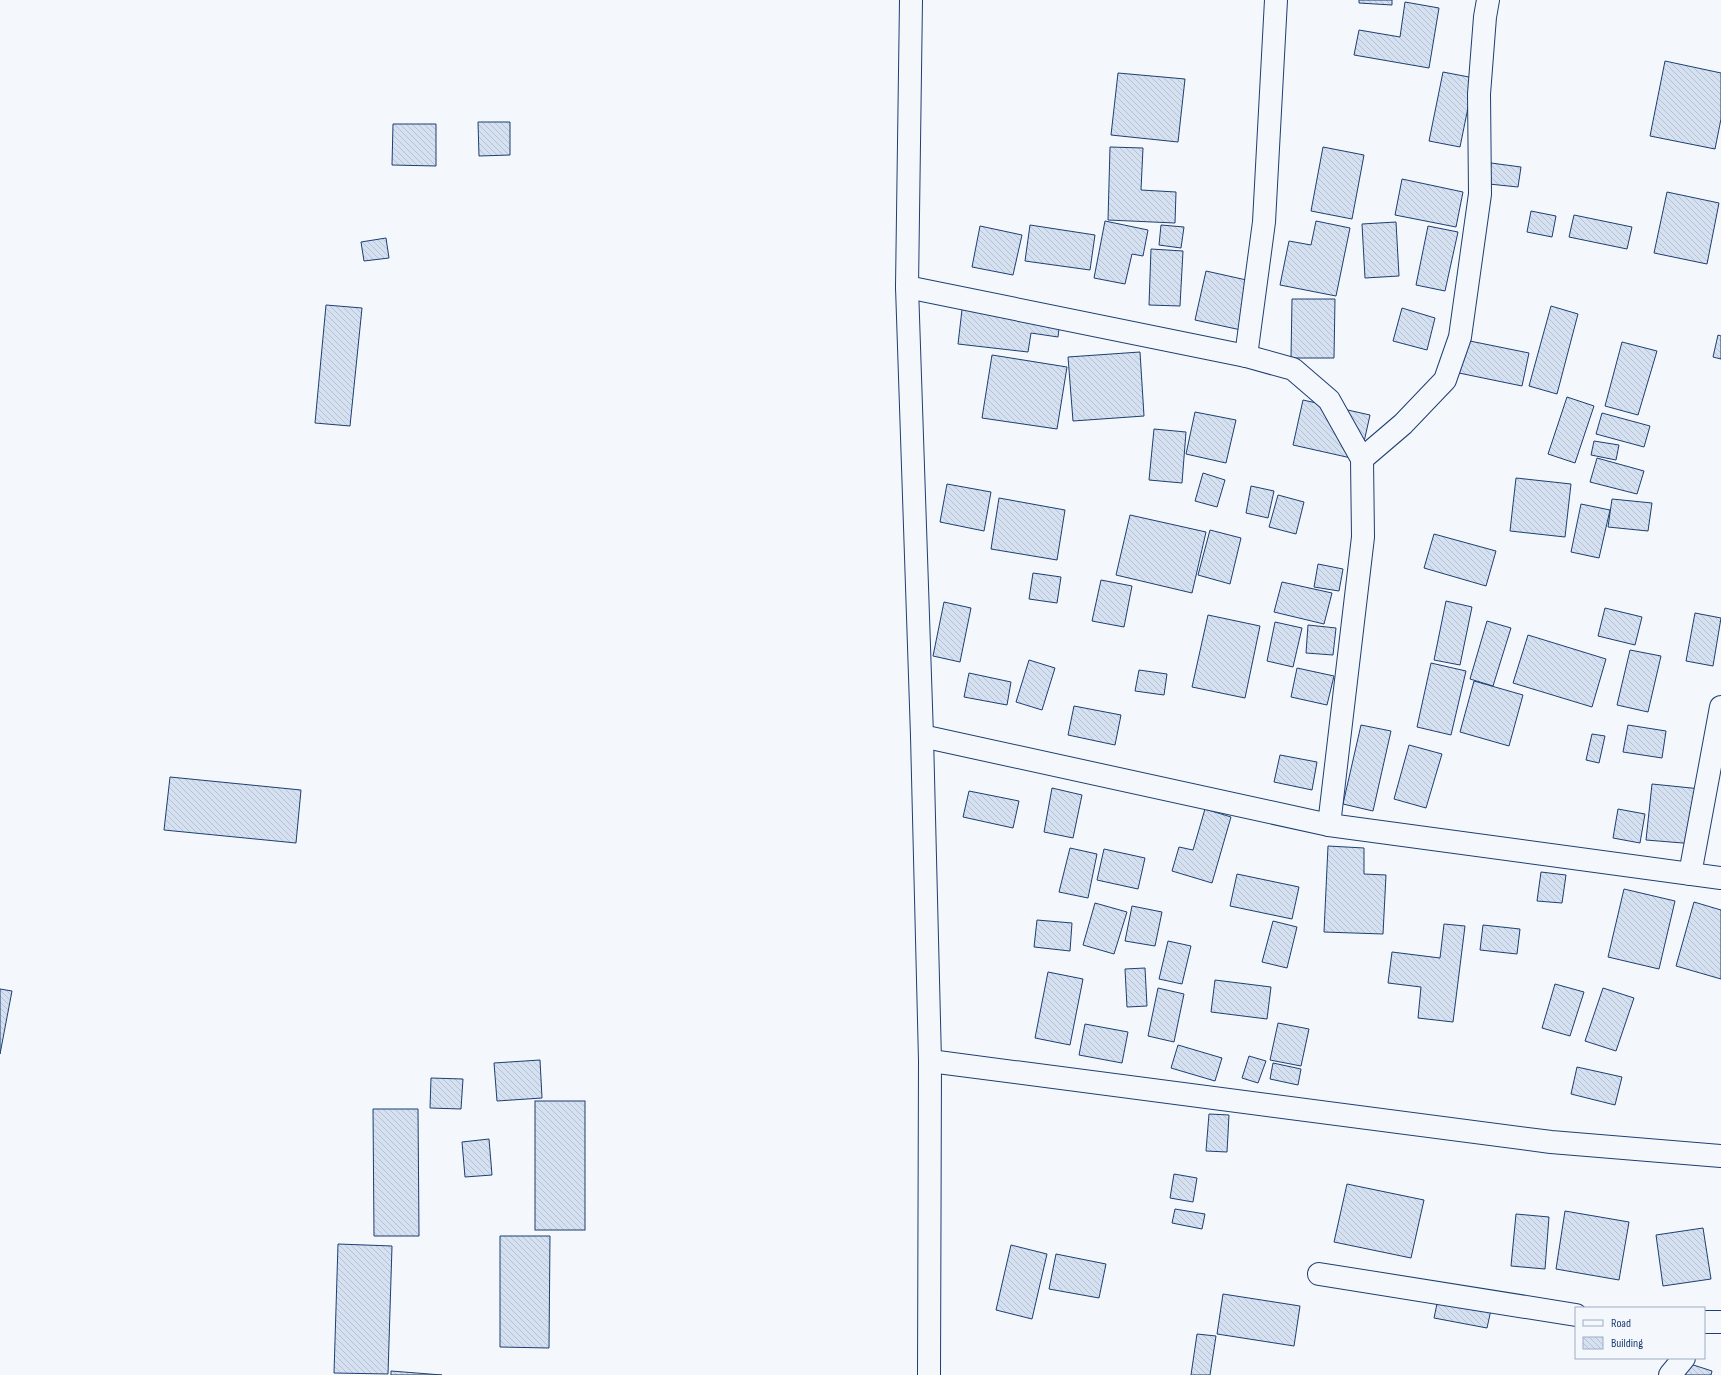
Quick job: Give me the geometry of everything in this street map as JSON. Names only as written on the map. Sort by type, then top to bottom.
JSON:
[{"type":"street","points":[[911,0],[907,287],[922,736],[930,1061],[930,1375]]},
{"type":"street","points":[[1246,356],[1264,222],[1276,0]]},
{"type":"street","points":[[1362,460],[1403,424],[1445,380],[1460,336],[1480,194],[1479,94],[1485,17],[1488,0]]},
{"type":"street","points":[[907,287],[1246,356],[1294,369],[1330,400],[1362,460],[1363,537],[1329,825]]},
{"type":"street","points":[[1690,874],[1721,707]]},
{"type":"street","points":[[922,736],[1329,825],[1721,878]]},
{"type":"street","points":[[930,1061],[1551,1142],[1721,1156]]},
{"type":"street","points":[[1319,1274],[1575,1315]]},
{"type":"street","points":[[1670,1375],[1683,1359]]},
{"type":"building","points":[[1359,0],[1392,0],[1392,5],[1359,3]]},
{"type":"building","points":[[1405,2],[1439,8],[1429,68],[1354,55],[1359,30],[1400,37]]},
{"type":"building","points":[[1665,61],[1721,73],[1721,119],[1715,149],[1650,136]]},
{"type":"building","points":[[1443,72],[1474,78],[1460,147],[1429,141]]},
{"type":"building","points":[[1118,73],[1185,79],[1178,142],[1111,135]]},
{"type":"building","points":[[478,122],[510,122],[510,155],[479,156]]},
{"type":"building","points":[[393,124],[436,124],[436,166],[392,165]]},
{"type":"building","points":[[1110,147],[1143,148],[1141,190],[1176,192],[1175,223],[1108,220]]},
{"type":"building","points":[[1323,147],[1364,155],[1352,219],[1311,211]]},
{"type":"building","points":[[1491,163],[1521,167],[1518,187],[1489,184]]},
{"type":"building","points":[[1402,179],[1463,192],[1456,227],[1395,215]]},
{"type":"building","points":[[1667,192],[1719,203],[1707,264],[1654,253]]},
{"type":"building","points":[[1531,211],[1556,216],[1552,237],[1527,232]]},
{"type":"building","points":[[1574,215],[1632,227],[1627,249],[1569,237]]},
{"type":"building","points":[[1105,221],[1148,230],[1143,256],[1132,254],[1125,284],[1094,278]]},
{"type":"building","points":[[1316,221],[1350,228],[1336,296],[1280,285],[1289,241],[1311,245]]},
{"type":"building","points":[[1396,222],[1399,276],[1365,278],[1362,224]]},
{"type":"building","points":[[1030,225],[1095,235],[1090,270],[1025,261]]},
{"type":"building","points":[[1161,225],[1184,227],[1181,248],[1159,245]]},
{"type":"building","points":[[980,226],[1022,235],[1013,275],[972,267]]},
{"type":"building","points":[[1428,226],[1458,232],[1445,291],[1416,285]]},
{"type":"building","points":[[386,238],[389,258],[364,261],[361,242]]},
{"type":"building","points":[[1151,249],[1183,251],[1180,306],[1149,305]]},
{"type":"building","points":[[1206,271],[1251,281],[1241,330],[1195,320]]},
{"type":"building","points":[[1292,299],[1335,299],[1334,358],[1291,358]]},
{"type":"building","points":[[963,301],[1061,312],[1058,337],[1031,333],[1028,352],[958,344]]},
{"type":"building","points":[[326,305],[362,308],[350,426],[315,423]]},
{"type":"building","points":[[1551,306],[1578,314],[1557,394],[1529,386]]},
{"type":"building","points":[[1402,308],[1435,318],[1427,350],[1393,341]]},
{"type":"building","points":[[1718,335],[1721,336],[1721,359],[1713,357]]},
{"type":"building","points":[[1460,339],[1529,353],[1522,386],[1454,372]]},
{"type":"building","points":[[1622,342],[1657,351],[1638,415],[1605,406]]},
{"type":"building","points":[[1140,352],[1144,416],[1073,421],[1068,357]]},
{"type":"building","points":[[992,355],[1067,367],[1057,429],[982,418]]},
{"type":"building","points":[[1567,397],[1594,406],[1575,463],[1548,454]]},
{"type":"building","points":[[1303,400],[1370,415],[1360,460],[1293,445]]},
{"type":"building","points":[[1195,412],[1236,420],[1226,463],[1186,454]]},
{"type":"building","points":[[1602,413],[1650,426],[1644,447],[1596,434]]},
{"type":"building","points":[[1154,429],[1186,432],[1182,483],[1149,480]]},
{"type":"building","points":[[1594,441],[1619,445],[1616,460],[1591,455]]},
{"type":"building","points":[[1597,458],[1644,471],[1637,494],[1590,482]]},
{"type":"building","points":[[1203,473],[1225,480],[1217,507],[1195,501]]},
{"type":"building","points":[[1516,478],[1571,484],[1565,537],[1510,531]]},
{"type":"building","points":[[947,484],[991,492],[984,531],[940,522]]},
{"type":"building","points":[[1251,486],[1274,491],[1268,518],[1246,513]]},
{"type":"building","points":[[1278,495],[1304,502],[1296,534],[1269,527]]},
{"type":"building","points":[[999,498],[1065,510],[1057,560],[991,549]]},
{"type":"building","points":[[1612,499],[1652,503],[1648,531],[1608,527]]},
{"type":"building","points":[[1581,504],[1610,510],[1599,558],[1571,552]]},
{"type":"building","points":[[1130,515],[1206,532],[1192,593],[1116,575]]},
{"type":"building","points":[[1210,530],[1241,538],[1230,584],[1198,575]]},
{"type":"building","points":[[1434,534],[1496,551],[1486,586],[1424,568]]},
{"type":"building","points":[[1318,564],[1343,569],[1339,591],[1314,587]]},
{"type":"building","points":[[1033,573],[1061,577],[1057,603],[1029,599]]},
{"type":"building","points":[[1101,580],[1132,586],[1124,627],[1092,621]]},
{"type":"building","points":[[1282,582],[1332,593],[1324,624],[1274,612]]},
{"type":"building","points":[[1446,601],[1472,607],[1460,665],[1434,660]]},
{"type":"building","points":[[944,602],[971,608],[960,662],[933,656]]},
{"type":"building","points":[[1605,608],[1642,617],[1635,645],[1598,636]]},
{"type":"building","points":[[1695,613],[1721,618],[1713,666],[1686,661]]},
{"type":"building","points":[[1208,615],[1260,626],[1245,698],[1192,687]]},
{"type":"building","points":[[1487,621],[1511,628],[1493,686],[1470,679]]},
{"type":"building","points":[[1275,622],[1302,628],[1293,667],[1267,661]]},
{"type":"building","points":[[1308,625],[1336,628],[1333,655],[1306,653]]},
{"type":"building","points":[[1528,635],[1606,659],[1592,707],[1513,683]]},
{"type":"building","points":[[1630,650],[1661,656],[1648,712],[1617,705]]},
{"type":"building","points":[[1029,660],[1055,668],[1042,710],[1016,702]]},
{"type":"building","points":[[1431,663],[1466,671],[1451,735],[1417,727]]},
{"type":"building","points":[[1297,668],[1334,676],[1327,705],[1291,697]]},
{"type":"building","points":[[1139,670],[1167,674],[1164,695],[1135,691]]},
{"type":"building","points":[[969,673],[1011,682],[1007,705],[964,697]]},
{"type":"building","points":[[1474,681],[1523,695],[1509,746],[1460,732]]},
{"type":"building","points":[[1074,706],[1121,715],[1115,745],[1068,735]]},
{"type":"building","points":[[1361,725],[1391,731],[1373,811],[1343,804]]},
{"type":"building","points":[[1628,725],[1666,731],[1662,758],[1623,752]]},
{"type":"building","points":[[1592,734],[1605,736],[1599,763],[1586,760]]},
{"type":"building","points":[[1409,745],[1442,754],[1426,808],[1394,799]]},
{"type":"building","points":[[1280,755],[1317,762],[1312,790],[1274,782]]},
{"type":"building","points":[[170,777],[301,790],[296,843],[164,830]]},
{"type":"building","points":[[1652,784],[1701,789],[1695,844],[1646,840]]},
{"type":"building","points":[[1052,788],[1082,795],[1073,838],[1044,832]]},
{"type":"building","points":[[969,791],[1019,801],[1013,828],[963,817]]},
{"type":"building","points":[[1205,809],[1231,817],[1212,883],[1172,871],[1179,847],[1193,850]]},
{"type":"building","points":[[1618,809],[1645,814],[1640,843],[1613,838]]},
{"type":"building","points":[[1328,846],[1364,848],[1364,874],[1386,875],[1383,934],[1324,932]]},
{"type":"building","points":[[1070,848],[1097,854],[1088,898],[1059,892]]},
{"type":"building","points":[[1104,849],[1145,858],[1138,889],[1097,880]]},
{"type":"building","points":[[1541,872],[1566,875],[1562,903],[1537,901]]},
{"type":"building","points":[[1237,874],[1299,887],[1292,919],[1230,906]]},
{"type":"building","points":[[1624,889],[1675,901],[1659,969],[1608,957]]},
{"type":"building","points":[[1694,902],[1721,910],[1721,979],[1676,966]]},
{"type":"building","points":[[1095,903],[1127,912],[1114,954],[1083,945]]},
{"type":"building","points":[[1132,906],[1162,912],[1155,946],[1125,941]]},
{"type":"building","points":[[1037,920],[1072,923],[1070,951],[1034,947]]},
{"type":"building","points":[[1273,921],[1297,927],[1287,968],[1262,962]]},
{"type":"building","points":[[1444,924],[1465,926],[1453,1022],[1418,1018],[1421,987],[1388,983],[1392,952],[1440,958]]},
{"type":"building","points":[[1483,925],[1520,929],[1517,954],[1480,950]]},
{"type":"building","points":[[1168,941],[1191,946],[1182,984],[1159,979]]},
{"type":"building","points":[[1145,968],[1147,1006],[1127,1007],[1125,969]]},
{"type":"building","points":[[1048,972],[1083,979],[1070,1045],[1035,1038]]},
{"type":"building","points":[[1215,980],[1271,987],[1267,1019],[1211,1012]]},
{"type":"building","points":[[1555,984],[1584,992],[1570,1036],[1542,1028]]},
{"type":"building","points":[[1158,988],[1184,994],[1174,1042],[1148,1036]]},
{"type":"building","points":[[1603,988],[1634,998],[1616,1051],[1585,1041]]},
{"type":"building","points":[[0,989],[12,991],[0,1054]]},
{"type":"building","points":[[1278,1023],[1309,1029],[1301,1066],[1270,1060]]},
{"type":"building","points":[[1085,1024],[1128,1032],[1122,1063],[1079,1055]]},
{"type":"building","points":[[1178,1045],[1222,1058],[1215,1081],[1171,1068]]},
{"type":"building","points":[[1249,1056],[1266,1061],[1258,1083],[1242,1078]]},
{"type":"building","points":[[540,1060],[542,1098],[497,1101],[494,1063]]},
{"type":"building","points":[[1273,1063],[1301,1069],[1298,1085],[1270,1079]]},
{"type":"building","points":[[1577,1067],[1622,1077],[1615,1105],[1571,1094]]},
{"type":"building","points":[[431,1078],[463,1079],[461,1109],[430,1108]]},
{"type":"building","points":[[535,1101],[585,1101],[585,1230],[535,1230]]},
{"type":"building","points":[[373,1109],[418,1109],[419,1236],[374,1236]]},
{"type":"building","points":[[1209,1114],[1229,1115],[1227,1152],[1206,1151]]},
{"type":"building","points":[[489,1139],[492,1175],[465,1177],[462,1142]]},
{"type":"building","points":[[1174,1174],[1197,1178],[1193,1202],[1170,1198]]},
{"type":"building","points":[[1347,1184],[1424,1200],[1411,1258],[1334,1242]]},
{"type":"building","points":[[1175,1209],[1205,1214],[1202,1229],[1172,1223]]},
{"type":"building","points":[[1565,1211],[1629,1222],[1619,1280],[1556,1269]]},
{"type":"building","points":[[1516,1214],[1549,1217],[1545,1269],[1511,1266]]},
{"type":"building","points":[[1703,1228],[1711,1279],[1663,1286],[1656,1235]]},
{"type":"building","points":[[500,1236],[550,1236],[549,1348],[500,1347]]},
{"type":"building","points":[[338,1244],[392,1246],[388,1374],[334,1373]]},
{"type":"building","points":[[1011,1245],[1047,1254],[1032,1319],[996,1310]]},
{"type":"building","points":[[1056,1254],[1106,1264],[1099,1298],[1049,1289]]},
{"type":"building","points":[[1223,1294],[1300,1306],[1294,1346],[1217,1334]]},
{"type":"building","points":[[1439,1294],[1492,1305],[1487,1328],[1434,1318]]},
{"type":"building","points":[[1197,1334],[1216,1336],[1210,1375],[1191,1375]]},
{"type":"building","points":[[1681,1361],[1712,1371],[1711,1375],[1677,1375]]},
{"type":"building","points":[[391,1371],[442,1375],[391,1375]]}]
